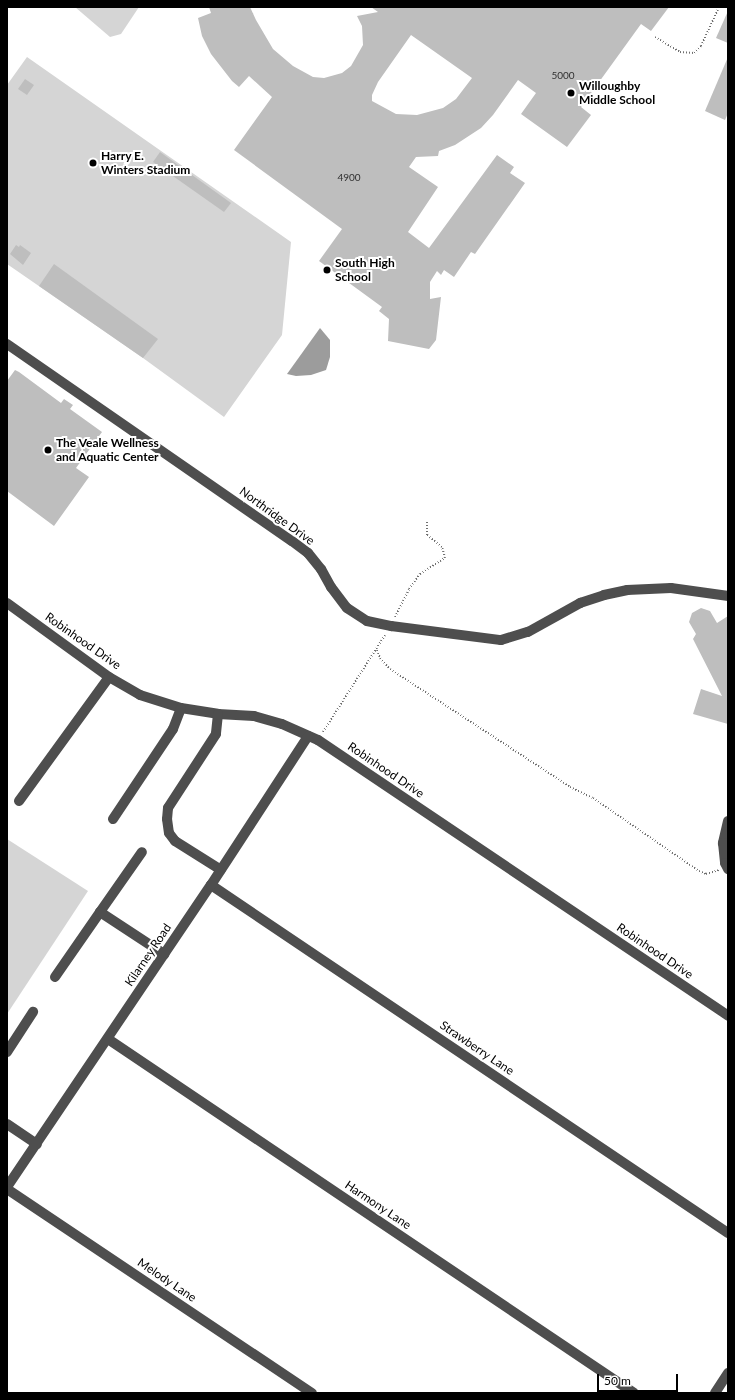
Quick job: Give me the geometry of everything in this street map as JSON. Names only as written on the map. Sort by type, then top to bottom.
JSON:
[{"type":"street","name":"Northridge Drive","points":[[7,344],[308,553],[321,568],[331,587],[347,608],[367,621],[391,626],[501,640],[528,632],[580,603],[626,590],[671,588],[728,596]]},
{"type":"street","name":"Robinhood Drive","points":[[7,603],[109,677],[140,695],[181,708],[218,714],[254,716],[282,724],[324,745],[728,1015]]},
{"type":"street","points":[[19,801],[109,677]]},
{"type":"street","points":[[113,819],[173,729],[181,708]]},
{"type":"street","points":[[218,714],[216,734],[168,808],[167,820],[169,833],[175,841],[220,870]]},
{"type":"street","name":"Kilarney Road","points":[[7,1188],[211,885],[308,736]]},
{"type":"street","points":[[727,868],[723,842],[728,821]]},
{"type":"street","points":[[55,977],[142,852]]},
{"type":"street","name":"Strawberry Lane","points":[[211,885],[728,1233]]},
{"type":"street","points":[[100,912],[164,954]]},
{"type":"street","points":[[7,1052],[33,1012]]},
{"type":"street","name":"Harmony Lane","points":[[108,1039],[634,1393]]},
{"type":"street","points":[[7,1124],[37,1144]]},
{"type":"street","name":"Melody Lane","points":[[7,1188],[312,1393]]},
{"type":"street","points":[[715,1393],[728,1373]]},
{"type":"path","points":[[655,37],[680,52],[694,53],[701,46],[719,7]]},
{"type":"path","points":[[376,650],[380,658],[390,669],[570,787],[593,798],[699,871],[706,874],[727,868]]},
{"type":"shaded area","points":[[75,7],[139,7],[121,34],[110,37]]},
{"type":"shaded area","name":"Harry E. Winters Stadium","points":[[27,57],[291,242],[282,335],[224,417],[143,358],[7,264],[7,85]]},
{"type":"shaded area","points":[[320,328],[330,340],[330,357],[326,370],[311,375],[296,376],[287,374]]},
{"type":"shaded area","points":[[7,839],[88,891],[7,1014]]},
{"type":"building","points":[[209,7],[250,7],[273,49],[293,66],[313,77],[324,78],[342,73],[351,66],[363,45],[362,26],[357,16],[378,12],[371,7],[669,7],[651,31],[641,24],[581,107],[591,115],[567,147],[521,114],[536,93],[518,80],[493,115],[481,128],[455,145],[439,151],[438,156],[416,157],[409,167],[438,187],[408,232],[429,248],[497,155],[514,167],[510,173],[525,183],[475,254],[471,252],[454,277],[444,270],[441,275],[437,271],[430,282],[430,299],[441,297],[436,340],[429,349],[388,341],[389,319],[379,311],[382,307],[319,261],[342,229],[234,150],[272,97],[249,76],[239,87],[232,81],[211,54],[202,36],[198,18],[211,13]],"holes":[[[411,35],[472,78],[456,99],[443,108],[417,115],[396,114],[372,101],[372,95],[378,82]]]},
{"type":"building","points":[[728,11],[728,43],[716,38]]},
{"type":"building","points":[[728,57],[728,113],[725,120],[705,111]]},
{"type":"building","points":[[25,79],[34,85],[27,95],[18,89]]},
{"type":"building","points":[[160,152],[231,203],[224,212],[153,162]]},
{"type":"building","points":[[16,245],[19,247],[20,245],[31,253],[23,265],[10,254]]},
{"type":"building","points":[[54,264],[158,339],[143,358],[39,286]]},
{"type":"building","name":"The Veale Wellness and Aquatic Center","points":[[15,370],[61,403],[64,399],[73,405],[70,409],[102,432],[76,468],[89,477],[54,526],[7,491],[7,381]]},
{"type":"building","points":[[701,608],[710,611],[717,623],[728,616],[728,724],[693,714],[701,689],[722,696],[693,639],[696,634],[689,622],[692,613]]},
{"type":"place","name":"Willoughby Middle School","points":[[571,93]]},
{"type":"place","name":"Harry E. Winters Stadium","points":[[93,163]]},
{"type":"place","name":"South High School","points":[[327,270]]},
{"type":"place","name":"The Veale Wellness and Aquatic Center","points":[[48,450]]}]
